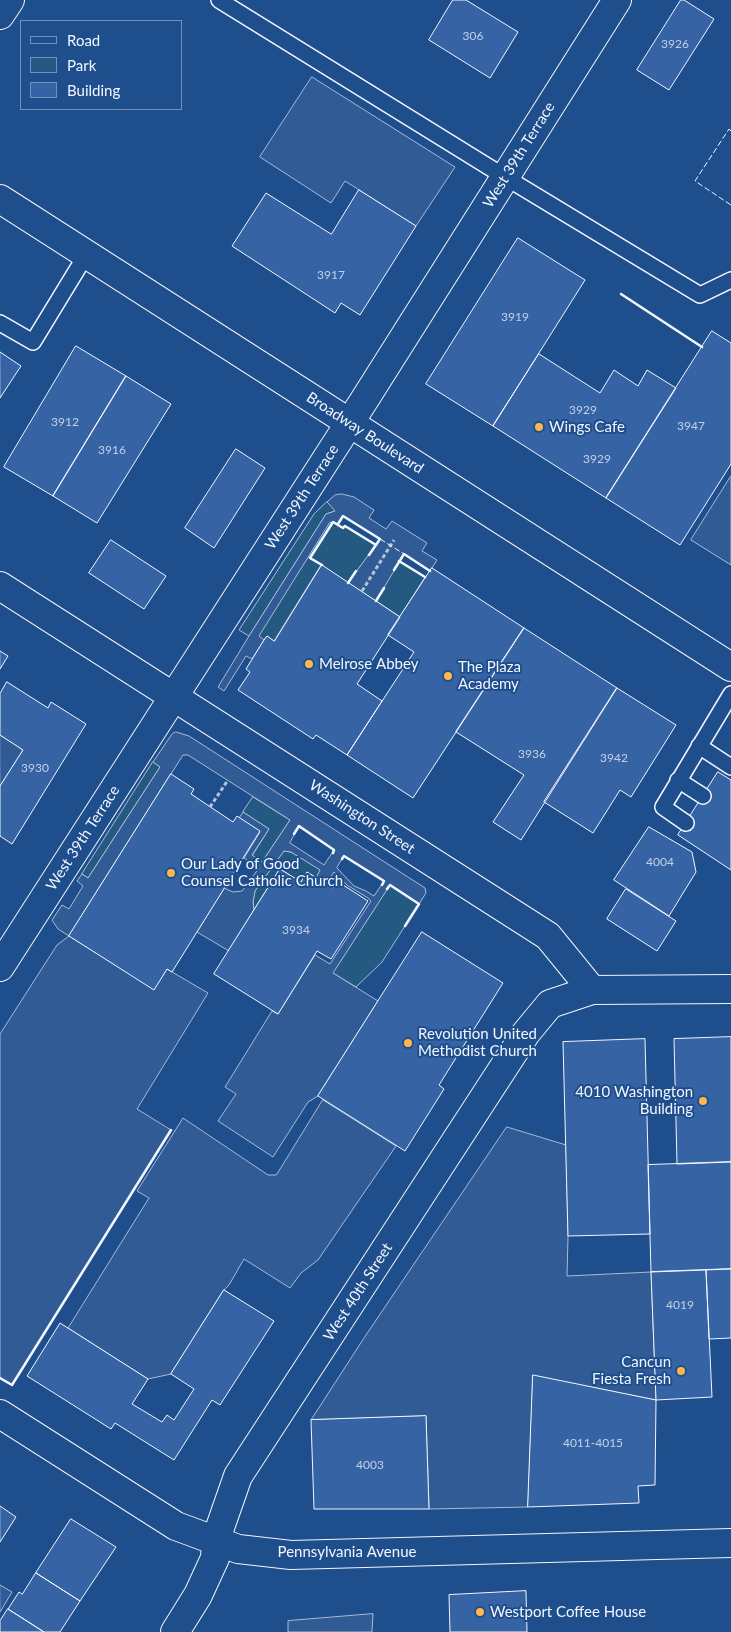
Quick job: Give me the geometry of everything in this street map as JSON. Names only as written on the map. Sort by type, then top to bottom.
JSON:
[{"type":"street","points":[[0,15],[10,0]]},
{"type":"street","name":"West 39th Terrace","points":[[0,967],[349,423],[617,0]]},
{"type":"street","name":"Broadway Boulevard","points":[[0,199],[731,667]]},
{"type":"street","name":"Washington Street","points":[[0,586],[548,936],[592,990]]},
{"type":"street","points":[[592,990],[731,990]]},
{"type":"street","name":"West 40th Street","points":[[175,1632],[198,1595],[215,1558],[216,1539],[238,1476],[526,1033],[550,1004],[592,990]]},
{"type":"street","name":"Pennsylvania Avenue","points":[[0,1414],[160,1517],[176,1526],[238,1548],[291,1554],[731,1543]]},
{"type":"lane","points":[[219,0],[700,295],[731,280]]},
{"type":"lane","points":[[0,323],[32,342],[86,255]]},
{"type":"lane","points":[[686,822],[662,808],[731,694]]},
{"type":"lane","points":[[699,746],[731,767]]},
{"type":"lane","points":[[678,780],[703,796]]},
{"type":"path","points":[[362,591],[394,540]]},
{"type":"path","points":[[210,807],[228,780]]},
{"type":"green space","points":[[327,502],[336,511],[326,514],[249,636],[239,630],[314,514]]},
{"type":"green space","points":[[330,522],[343,528],[345,526],[376,545],[348,583],[321,565],[274,641],[267,636],[264,640],[258,636]]},
{"type":"green space","points":[[399,561],[425,577],[400,617],[376,601]]},
{"type":"green space","points":[[153,762],[160,767],[88,878],[82,874]]},
{"type":"green space","points":[[253,797],[290,820],[262,862],[252,856],[269,829],[243,812]]},
{"type":"green space","points":[[284,851],[291,852],[321,870],[316,878],[307,872],[301,882],[280,869],[254,910],[255,891]]},
{"type":"green space","points":[[390,885],[419,904],[382,962],[356,987],[333,973]]},
{"type":"shaded area","points":[[312,77],[455,167],[416,226],[345,181],[331,203],[260,157]]},
{"type":"shaded area","points":[[731,476],[731,565],[691,540]]},
{"type":"shaded area","points":[[342,494],[354,497],[374,510],[369,518],[386,529],[392,521],[427,543],[422,551],[437,560],[430,571],[404,554],[376,601],[348,583],[380,539],[343,516],[338,524],[330,522],[259,636],[264,640],[252,659],[246,656],[224,691],[218,687],[249,636],[326,514],[335,511],[327,502],[335,495]]},
{"type":"shaded area","points":[[176,732],[189,736],[425,888],[426,893],[419,904],[390,885],[333,973],[378,1001],[318,1096],[308,1102],[273,1157],[218,1121],[236,1094],[225,1087],[272,1011],[278,1014],[315,955],[330,964],[371,901],[347,885],[334,872],[326,884],[316,878],[320,870],[291,852],[284,851],[255,891],[254,910],[229,951],[197,932],[224,888],[233,892],[242,891],[259,868],[244,858],[260,832],[239,818],[243,812],[269,829],[252,855],[262,862],[290,820],[188,755],[183,755],[69,936],[58,929],[52,920],[62,905],[69,909],[83,886],[77,881],[82,874],[88,878],[160,767],[153,762],[172,734]],"holes":[[[299,827],[334,850],[324,865],[290,843]],[[344,856],[384,881],[374,896],[354,886],[337,868]]]},
{"type":"shaded area","points":[[0,735],[23,750],[0,786]]},
{"type":"shaded area","points":[[69,936],[154,989],[167,969],[208,993],[137,1109],[171,1130],[12,1385],[0,1378],[0,1034],[57,945]]},
{"type":"shaded area","points":[[323,1100],[396,1146],[318,1260],[301,1273],[290,1288],[244,1259],[171,1374],[148,1379],[68,1328],[149,1198],[137,1191],[183,1118],[268,1175],[276,1175]]},
{"type":"shaded area","points":[[507,1127],[566,1145],[567,1276],[651,1272],[656,1400],[533,1376],[528,1507],[429,1509],[426,1416],[311,1420],[364,1338]]},
{"type":"shaded area","points":[[0,1585],[12,1592],[0,1612]]},
{"type":"shaded area","points":[[373,1614],[372,1632],[288,1632],[288,1621]]},
{"type":"building","points":[[453,0],[466,0],[518,32],[490,78],[429,40]]},
{"type":"building","points":[[681,0],[714,19],[669,90],[637,70]]},
{"type":"building","points":[[359,190],[416,226],[360,315],[341,303],[335,313],[232,246],[266,193],[331,234]]},
{"type":"building","points":[[518,238],[585,280],[493,426],[426,384]]},
{"type":"building","points":[[712,331],[731,343],[731,464],[680,545],[606,498]]},
{"type":"building","points":[[76,346],[126,376],[53,496],[4,467]]},
{"type":"building","points":[[0,352],[21,366],[0,398]]},
{"type":"building","points":[[539,354],[600,393],[614,370],[638,386],[647,370],[676,388],[606,498],[493,426]]},
{"type":"building","points":[[126,376],[171,404],[97,523],[53,496]]},
{"type":"building","points":[[236,449],[265,468],[214,548],[185,528]]},
{"type":"building","points":[[111,540],[166,576],[144,609],[89,573]]},
{"type":"building","name":"Melrose Abbey","points":[[322,565],[400,617],[357,684],[382,701],[347,755],[316,735],[313,739],[238,690],[250,672],[246,669],[264,640],[267,636],[274,641]]},
{"type":"building","name":"The Plaza Academy","points":[[432,568],[524,628],[413,798],[347,755],[414,652],[388,635]]},
{"type":"building","points":[[524,628],[617,688],[521,840],[493,822],[524,775],[456,732]]},
{"type":"building","points":[[0,651],[8,656],[0,669]]},
{"type":"building","points":[[7,682],[48,708],[51,702],[86,724],[12,844],[0,836],[0,786],[23,750],[0,735],[0,694]]},
{"type":"building","points":[[617,688],[676,725],[631,797],[620,790],[593,833],[544,802]]},
{"type":"building","points":[[718,772],[731,780],[731,870],[678,835]]},
{"type":"building","name":"Our Lady of Good Counsel Catholic Church","points":[[171,774],[194,789],[191,794],[233,822],[237,816],[260,831],[172,972],[167,969],[154,990],[69,936]]},
{"type":"building","points":[[649,827],[692,852],[696,872],[669,916],[614,880]]},
{"type":"building","points":[[280,869],[301,882],[307,872],[333,888],[337,881],[368,901],[331,959],[317,951],[278,1014],[214,974]]},
{"type":"building","points":[[626,889],[676,921],[657,951],[607,919]]},
{"type":"building","name":"Revolution United Methodist Church","points":[[422,932],[503,983],[439,1085],[444,1089],[405,1151],[318,1096]]},
{"type":"building","name":"4010 Washington Building","points":[[731,1037],[731,1162],[677,1164],[674,1039]]},
{"type":"building","points":[[645,1039],[650,1234],[568,1236],[563,1042]]},
{"type":"building","points":[[731,1162],[731,1269],[651,1272],[648,1165]]},
{"type":"building","points":[[731,1269],[731,1338],[709,1339],[706,1270]]},
{"type":"building","points":[[706,1270],[712,1397],[656,1400],[651,1272]]},
{"type":"building","points":[[224,1290],[274,1321],[220,1405],[212,1400],[174,1460],[115,1423],[111,1429],[27,1376],[60,1323],[148,1379],[132,1404],[162,1422],[167,1415],[174,1420],[194,1389],[171,1374]]},
{"type":"building","points":[[533,1375],[656,1400],[655,1485],[638,1486],[639,1503],[528,1507]]},
{"type":"building","points":[[426,1416],[429,1509],[314,1509],[311,1420]]},
{"type":"building","points":[[0,1506],[16,1517],[0,1542]]},
{"type":"building","points":[[71,1519],[116,1547],[80,1601],[36,1573]]},
{"type":"building","points":[[36,1573],[80,1601],[60,1632],[44,1632],[8,1609],[19,1592],[22,1594]]},
{"type":"building","points":[[526,1591],[527,1632],[450,1632],[449,1595]]},
{"type":"building","points":[[8,1609],[44,1632],[0,1632],[0,1621]]},
{"type":"fence","points":[[731,131],[729,129],[695,181],[731,205]]},
{"type":"fence","points":[[380,539],[404,554]]},
{"type":"wall","points":[[621,294],[702,347]]},
{"type":"wall","points":[[338,524],[343,516],[380,539],[369,555]]},
{"type":"wall","points":[[322,565],[310,558],[333,522],[343,528],[345,526],[376,545]]},
{"type":"wall","points":[[394,570],[404,554],[430,571]]},
{"type":"wall","points":[[399,561],[425,577]]},
{"type":"wall","points":[[348,583],[356,571]]},
{"type":"wall","points":[[376,601],[384,588]]},
{"type":"wall","points":[[294,834],[299,826],[334,850],[333,853]]},
{"type":"wall","points":[[342,859],[344,856],[384,881],[382,885]]},
{"type":"wall","points":[[387,889],[390,885],[419,904],[405,926]]},
{"type":"wall","points":[[0,1378],[12,1385],[171,1130]]},
{"type":"place","name":"Wings Cafe","points":[[539,427]]},
{"type":"place","name":"Melrose Abbey","points":[[309,664]]},
{"type":"place","name":"The Plaza Academy","points":[[448,676]]},
{"type":"place","name":"Our Lady of Good Counsel Catholic Church","points":[[171,873]]},
{"type":"place","name":"Revolution United Methodist Church","points":[[408,1043]]},
{"type":"place","name":"4010 Washington Building","points":[[703,1101]]},
{"type":"place","name":"Cancun Fiesta Fresh","points":[[681,1371]]},
{"type":"place","name":"Westport Coffee House","points":[[480,1612]]}]
